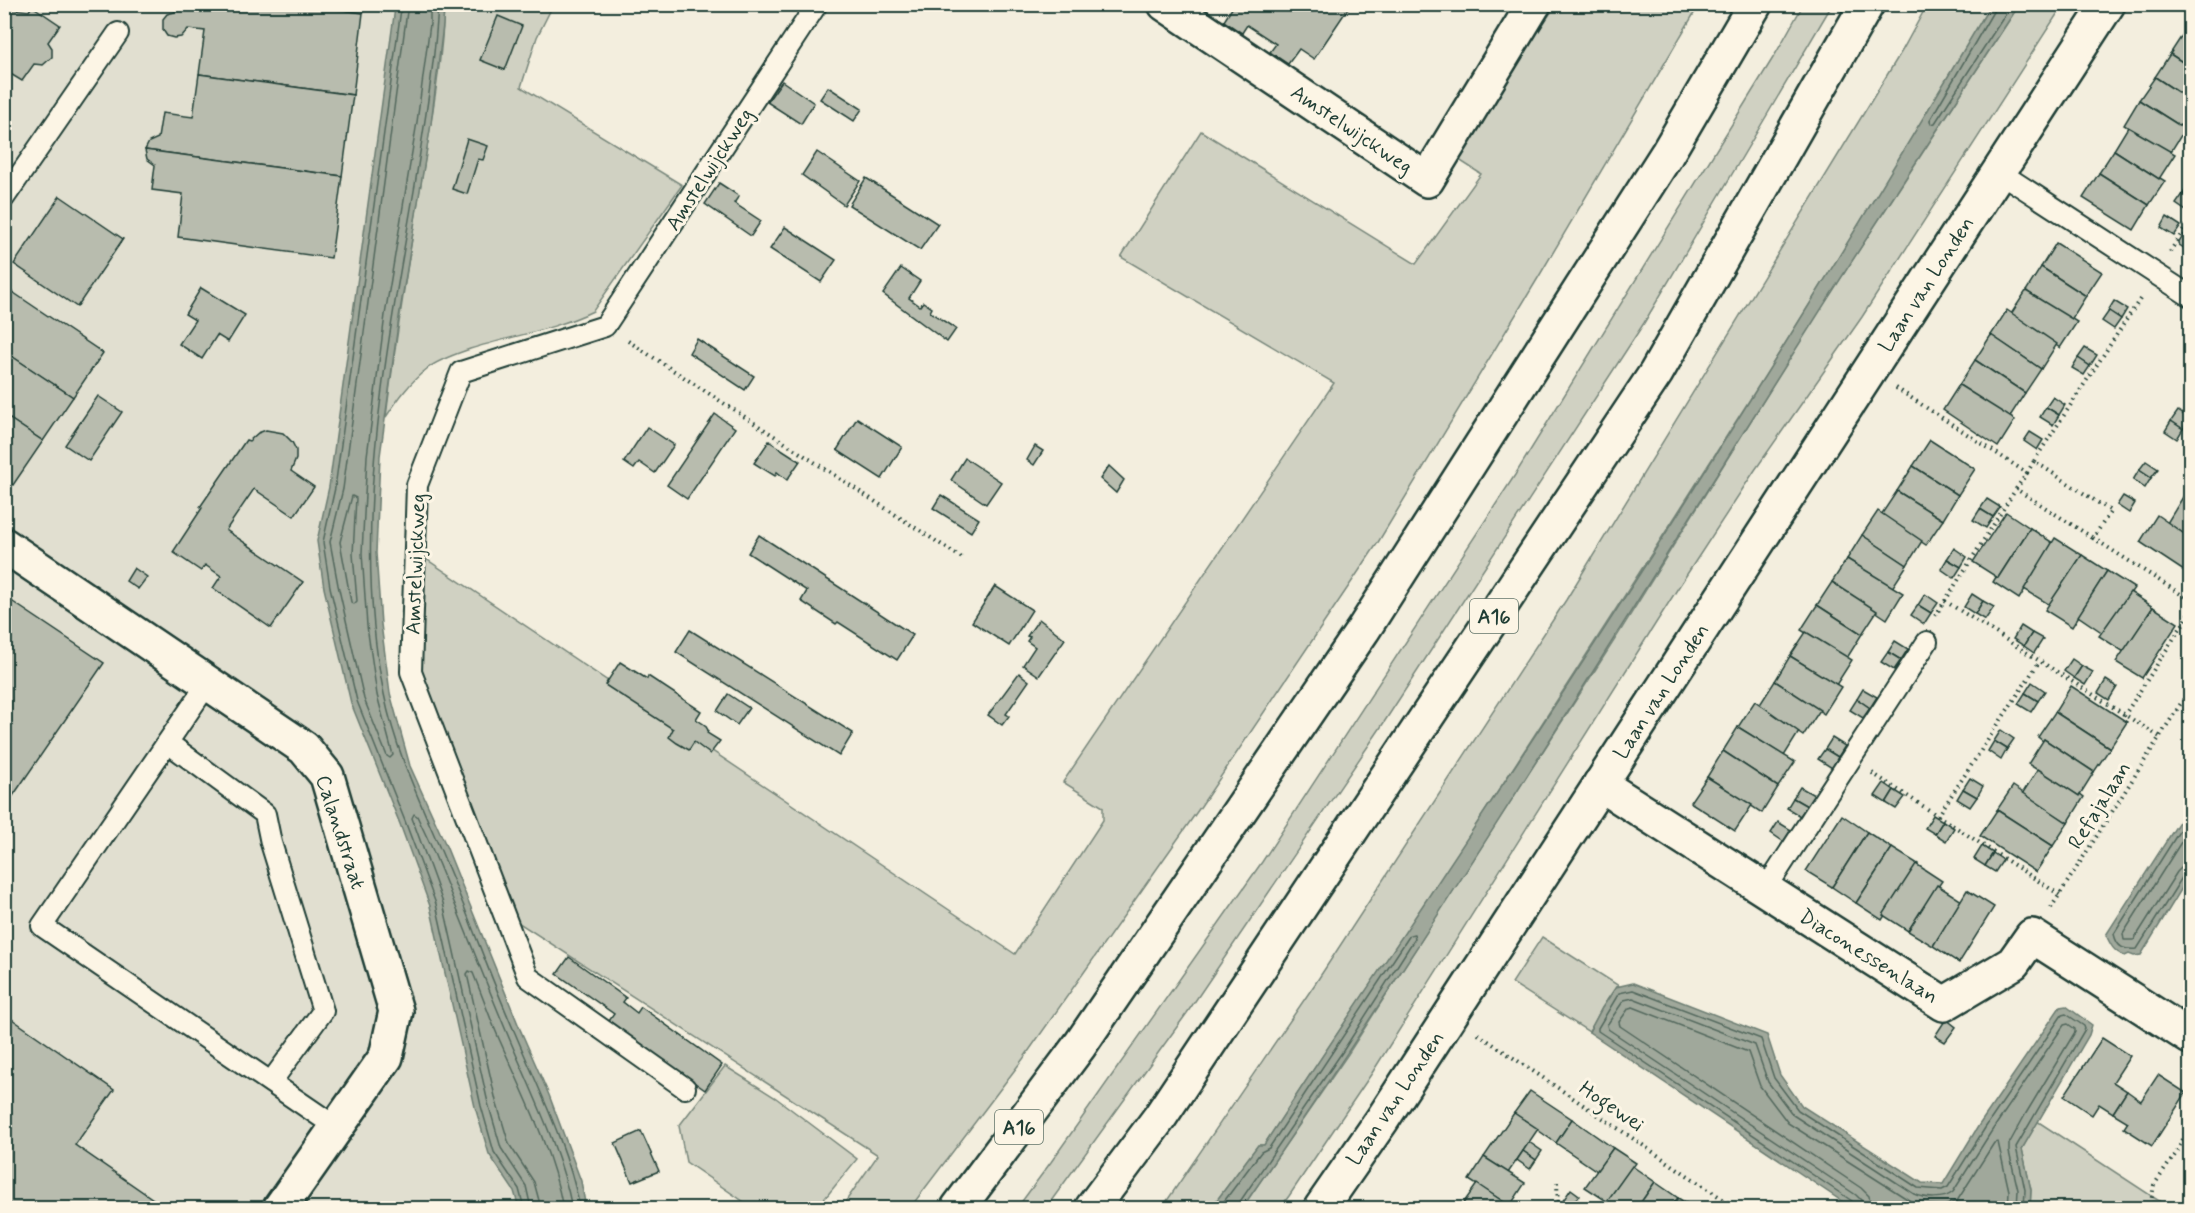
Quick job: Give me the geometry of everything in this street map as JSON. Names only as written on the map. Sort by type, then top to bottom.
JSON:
[{"type":"main road","name":"Amstelwijckweg","points":[[1165,4],[1427,180],[1534,4]]},
{"type":"main road","name":"A16","points":[[958,1209],[1080,1045],[1363,630],[1667,154],[1755,4]]},
{"type":"main road","name":"A16","points":[[1092,1209],[1160,1117],[1656,373],[1868,4]]},
{"type":"main road","name":"Laan van Londen","points":[[1321,1209],[1382,1120],[2108,4]]},
{"type":"main road","name":"Calandstraat","points":[[4,545],[304,748],[327,776],[396,1011],[386,1057],[280,1209]]},
{"type":"main road","name":"Diaconessenlaan","points":[[1600,784],[1944,1004],[2013,963],[2032,936]]},
{"type":"main road","points":[[2032,936],[2190,1037]]},
{"type":"lane","name":"Amstelwijckweg","points":[[685,1088],[528,977],[411,672],[417,485],[460,372],[605,326],[817,4]]},
{"type":"lane","points":[[4,198],[118,33]]},
{"type":"lane","points":[[1999,172],[2190,296]]},
{"type":"lane","points":[[1765,890],[1927,642]]},
{"type":"lane","points":[[208,683],[42,926],[336,1127]]},
{"type":"lane","points":[[168,743],[265,814],[271,843],[323,1011],[272,1082]]},
{"type":"path","points":[[1927,642],[1921,638],[2190,220]]},
{"type":"path","points":[[605,326],[962,558]]},
{"type":"path","points":[[1889,384],[2027,473]]},
{"type":"path","points":[[2034,461],[2111,511],[2093,538]]},
{"type":"path","points":[[2016,489],[2190,600]]},
{"type":"path","points":[[1945,601],[2160,737]]},
{"type":"path","points":[[2124,716],[2190,614]]},
{"type":"path","points":[[1938,816],[2039,662]]},
{"type":"path","name":"Refajalaan","points":[[2032,936],[2190,689]]},
{"type":"path","points":[[1851,760],[2060,895]]},
{"type":"path","name":"Hogewei","points":[[1470,1028],[1736,1209]]},
{"type":"path","points":[[2156,1209],[2151,1202],[2154,1185],[2177,1152],[2190,1124]]},
{"type":"path","points":[[1557,1182],[1558,1209]]},
{"type":"shaded area","points":[[5,5],[390,5],[395,7],[362,678],[546,1208],[5,1208]]},
{"type":"shaded area","points":[[444,5],[553,5],[537,37],[521,87],[682,185],[593,311],[548,328],[470,349],[438,362],[410,385],[386,417],[441,52]]},
{"type":"shaded area","points":[[1556,5],[1699,5],[1377,544],[1201,806],[1023,1059],[910,1208],[841,1208],[878,1155],[516,921],[435,749],[417,649],[417,553],[1015,954],[1103,820],[1103,807],[1063,782],[1334,383],[1121,257],[1201,131],[1416,264],[1481,174],[1453,156]]},
{"type":"shaded area","points":[[1803,5],[1832,5],[1644,323],[1379,730],[1187,1013],[1046,1208],[1017,1208],[1262,862],[1515,475],[1776,53]]},
{"type":"shaded area","points":[[1927,5],[1991,5],[1861,222],[1590,650],[1264,1145],[1258,1145],[1211,1208],[1162,1208],[1315,984],[1566,600],[1903,49]]},
{"type":"shaded area","points":[[2019,5],[2063,5],[1862,317],[1755,470],[1678,588],[1372,1073],[1289,1196],[1280,1208],[1242,1208],[1348,1054],[1619,633],[1816,316]]},
{"type":"shaded area","points":[[1542,937],[1619,986],[1602,1008],[1589,1032],[1512,983]]},
{"type":"shaded area","points":[[725,1066],[776,1098],[857,1159],[817,1208],[753,1208],[686,1162],[679,1126]]},
{"type":"shaded area","points":[[2037,1121],[2170,1208],[2030,1208],[2031,1190],[2022,1149]]},
{"type":"water","points":[[1991,4],[2019,5],[1840,279],[1462,878],[1317,1099],[1242,1208],[1211,1208],[1258,1145],[1264,1145],[1588,654],[1860,223]]},
{"type":"water","points":[[390,5],[444,5],[431,124],[399,317],[380,456],[376,553],[381,624],[390,693],[410,766],[444,841],[549,1095],[581,1181],[586,1208],[519,1208],[514,1191],[489,1154],[475,1107],[430,906],[351,703],[324,588],[317,541],[329,487],[395,8]]},
{"type":"water","points":[[2190,769],[2190,875],[2141,955],[2125,956],[2113,948],[2106,935],[2182,817],[2185,778]]},
{"type":"water","points":[[1633,983],[1767,1035],[1780,1075],[1802,1106],[1922,1183],[1943,1184],[1979,1125],[2060,1007],[2066,1006],[2092,1025],[2089,1035],[2022,1149],[2031,1190],[2030,1208],[1852,1208],[1589,1032],[1616,987]]},
{"type":"building","points":[[176,4],[299,4],[363,13],[353,95],[199,74],[205,31],[188,29],[181,37],[174,38],[167,36],[163,30],[163,19],[167,14],[175,12]]},
{"type":"building","points":[[1233,4],[1351,4],[1314,59],[1299,49],[1288,64],[1270,52],[1276,44],[1247,25],[1242,33],[1224,21]]},
{"type":"building","points":[[32,6],[60,25],[48,42],[52,48],[52,57],[43,65],[34,64],[22,81],[9,73],[4,80],[4,8],[29,11]]},
{"type":"building","points":[[498,16],[522,26],[505,70],[480,60]]},
{"type":"building","points":[[2185,31],[2190,34],[2190,67],[2170,54]]},
{"type":"building","points":[[2170,54],[2190,67],[2190,100],[2155,77]]},
{"type":"building","points":[[199,74],[353,95],[342,176],[145,150],[149,142],[158,138],[162,113],[193,117]]},
{"type":"building","points":[[2155,77],[2190,100],[2190,121],[2185,129],[2139,100]]},
{"type":"building","points":[[782,81],[814,103],[801,124],[767,102]]},
{"type":"building","points":[[828,87],[862,109],[854,121],[820,99]]},
{"type":"building","points":[[2139,100],[2185,129],[2170,153],[2124,125]]},
{"type":"building","points":[[2128,127],[2175,154],[2159,179],[2114,150]]},
{"type":"building","points":[[467,139],[488,146],[483,160],[478,159],[467,194],[452,189]]},
{"type":"building","points":[[145,150],[342,176],[331,258],[178,237],[183,194],[152,190],[155,165],[147,159]]},
{"type":"building","points":[[2114,150],[2165,181],[2149,205],[2099,173]]},
{"type":"building","points":[[817,152],[860,181],[844,205],[802,175]]},
{"type":"building","points":[[2099,173],[2149,205],[2134,230],[2083,198]]},
{"type":"building","points":[[866,178],[938,224],[920,250],[849,205]]},
{"type":"building","points":[[719,183],[739,196],[734,203],[761,221],[751,236],[705,204]]},
{"type":"building","points":[[2190,185],[2190,199],[2183,194]]},
{"type":"building","points":[[2183,194],[2190,199],[2189,213],[2176,204]]},
{"type":"building","points":[[60,196],[123,239],[77,307],[14,264]]},
{"type":"building","points":[[2167,217],[2181,226],[2174,236],[2161,228]]},
{"type":"building","points":[[2190,225],[2190,252],[2178,244]]},
{"type":"building","points":[[785,227],[836,260],[821,282],[770,249]]},
{"type":"building","points":[[2056,243],[2102,272],[2086,296],[2041,267]]},
{"type":"building","points":[[2041,267],[2086,296],[2071,320],[2026,291]]},
{"type":"building","points":[[901,268],[920,281],[909,298],[920,306],[923,302],[932,308],[930,312],[956,329],[947,342],[883,294]]},
{"type":"building","points":[[201,288],[245,315],[228,342],[217,335],[202,359],[179,344],[195,320],[185,314]]},
{"type":"building","points":[[11,291],[103,353],[73,397],[4,351],[4,301]]},
{"type":"building","points":[[2026,291],[2077,322],[2060,348],[2011,314]]},
{"type":"building","points":[[2114,301],[2127,309],[2121,319],[2108,311]]},
{"type":"building","points":[[2007,310],[2057,344],[2041,369],[1991,335]]},
{"type":"building","points":[[2109,311],[2121,319],[2114,329],[2102,321]]},
{"type":"building","points":[[1991,335],[2041,369],[2025,393],[1975,360]]},
{"type":"building","points":[[697,339],[754,376],[745,390],[689,353]]},
{"type":"building","points":[[2085,348],[2097,355],[2090,366],[2078,358]]},
{"type":"building","points":[[4,351],[73,397],[43,441],[4,415]]},
{"type":"building","points":[[2078,358],[2090,366],[2084,375],[2072,368]]},
{"type":"building","points":[[1975,360],[2025,393],[2009,418],[1959,385]]},
{"type":"building","points":[[1959,385],[2015,420],[1998,447],[1943,410]]},
{"type":"building","points":[[98,396],[122,412],[89,461],[65,445]]},
{"type":"building","points":[[2053,397],[2065,405],[2059,415],[2046,407]]},
{"type":"building","points":[[2046,407],[2059,415],[2053,425],[2040,417]]},
{"type":"building","points":[[2178,411],[2190,419],[2183,429],[2171,421]]},
{"type":"building","points":[[715,414],[735,428],[687,499],[667,485]]},
{"type":"building","points":[[4,415],[43,441],[13,485],[4,479]]},
{"type":"building","points":[[857,418],[902,447],[882,479],[837,450]]},
{"type":"building","points":[[2171,421],[2183,429],[2177,439],[2165,431]]},
{"type":"building","points":[[647,427],[674,445],[655,473],[639,462],[634,469],[624,462]]},
{"type":"building","points":[[266,430],[283,433],[292,442],[296,450],[296,459],[291,471],[314,487],[294,516],[254,489],[226,530],[303,582],[271,628],[213,588],[221,576],[205,565],[201,571],[173,552],[202,508],[200,507],[246,440],[249,441],[258,433]]},
{"type":"building","points":[[2030,432],[2043,440],[2037,450],[2024,441]]},
{"type":"building","points":[[1930,440],[1975,469],[1958,495],[1913,466]]},
{"type":"building","points":[[769,441],[800,461],[787,480],[777,472],[775,476],[754,463]]},
{"type":"building","points":[[1035,446],[1043,451],[1034,465],[1027,460]]},
{"type":"building","points":[[965,458],[1001,482],[986,504],[951,480]]},
{"type":"building","points":[[2146,461],[2158,469],[2151,478],[2139,470]]},
{"type":"building","points":[[1109,466],[1124,480],[1116,493],[1100,479]]},
{"type":"building","points":[[1913,466],[1958,495],[1943,520],[1897,491]]},
{"type":"building","points":[[2139,470],[2151,478],[2145,488],[2133,480]]},
{"type":"building","points":[[1897,491],[1943,520],[1926,545],[1881,515]]},
{"type":"building","points":[[941,495],[979,519],[971,532],[933,508]]},
{"type":"building","points":[[2123,496],[2135,503],[2129,513],[2117,505]]},
{"type":"building","points":[[2183,497],[2190,503],[2190,538],[2167,523]]},
{"type":"building","points":[[1987,499],[2000,507],[1993,517],[1980,509]]},
{"type":"building","points":[[1980,509],[1993,517],[1986,528],[1973,520]]},
{"type":"building","points":[[1878,511],[1922,541],[1907,565],[1862,535]]},
{"type":"building","points":[[2006,512],[2030,528],[1998,578],[1973,562]]},
{"type":"building","points":[[2157,515],[2190,538],[2190,575],[2140,542]]},
{"type":"building","points":[[2030,528],[2053,543],[2019,599],[1993,582],[1996,577],[1998,578]]},
{"type":"building","points":[[759,535],[913,635],[897,660],[801,601],[807,591],[748,553]]},
{"type":"building","points":[[1862,535],[1907,565],[1892,588],[1847,559]]},
{"type":"building","points":[[2055,538],[2082,555],[2050,605],[2024,589]]},
{"type":"building","points":[[1954,548],[1967,557],[1961,567],[1947,559]]},
{"type":"building","points":[[2082,555],[2107,571],[2072,627],[2045,610]]},
{"type":"building","points":[[1847,559],[1903,593],[1887,619],[1832,582]]},
{"type":"building","points":[[1947,559],[1961,567],[1954,578],[1941,569]]},
{"type":"building","points":[[134,568],[147,577],[138,589],[126,581]]},
{"type":"building","points":[[2107,571],[2134,588],[2103,633],[2078,616]]},
{"type":"building","points":[[1832,582],[1877,611],[1862,634],[1817,605]]},
{"type":"building","points":[[995,586],[1032,610],[1009,646],[972,622]]},
{"type":"building","points":[[2130,592],[2153,607],[2124,652],[2099,636]]},
{"type":"building","points":[[1925,594],[1938,603],[1931,613],[1918,605]]},
{"type":"building","points":[[1972,594],[1983,601],[1975,614],[1964,607]]},
{"type":"building","points":[[4,596],[104,663],[4,809]]},
{"type":"building","points":[[1983,601],[1994,607],[1985,620],[1975,614]]},
{"type":"building","points":[[1817,605],[1862,634],[1847,658],[1801,630]]},
{"type":"building","points":[[1918,605],[1931,613],[1924,624],[1911,615]]},
{"type":"building","points":[[2153,607],[2178,623],[2142,678],[2116,662]]},
{"type":"building","points":[[1039,619],[1065,639],[1039,676],[1023,665],[1035,647],[1027,641],[1030,637],[1027,636]]},
{"type":"building","points":[[2021,626],[2032,633],[2024,646],[2013,639]]},
{"type":"building","points":[[690,630],[853,733],[839,756],[676,652]]},
{"type":"building","points":[[1806,632],[1852,660],[1836,685],[1790,656]]},
{"type":"building","points":[[2032,633],[2043,639],[2034,653],[2024,646]]},
{"type":"building","points":[[1895,641],[1908,649],[1901,660],[1888,652]]},
{"type":"building","points":[[1888,652],[1901,660],[1894,670],[1881,662]]},
{"type":"building","points":[[1790,656],[1841,687],[1824,714],[1775,681]]},
{"type":"building","points":[[2072,659],[2082,666],[2074,678],[2064,671]]},
{"type":"building","points":[[620,662],[647,679],[648,676],[701,711],[696,719],[705,725],[707,733],[720,741],[710,754],[694,742],[689,750],[677,743],[669,737],[673,729],[605,685]]},
{"type":"building","points":[[2082,666],[2093,672],[2085,685],[2074,678]]},
{"type":"building","points":[[1019,673],[1029,681],[1006,714],[1009,716],[1002,725],[988,715]]},
{"type":"building","points":[[2106,680],[2117,687],[2109,700],[2098,693]]},
{"type":"building","points":[[1775,681],[1820,710],[1803,736],[1759,706]]},
{"type":"building","points":[[2032,682],[2045,691],[2038,701],[2025,693]]},
{"type":"building","points":[[2071,686],[2127,722],[2110,748],[2055,712]]},
{"type":"building","points":[[1863,689],[1877,697],[1870,708],[1857,699]]},
{"type":"building","points":[[2025,693],[2038,701],[2031,712],[2018,704]]},
{"type":"building","points":[[728,694],[749,708],[737,725],[717,711]]},
{"type":"building","points":[[1857,699],[1870,708],[1863,718],[1850,710]]},
{"type":"building","points":[[1755,701],[1799,732],[1784,756],[1738,727]]},
{"type":"building","points":[[2055,712],[2110,748],[2094,772],[2038,737]]},
{"type":"building","points":[[1738,727],[1795,762],[1778,787],[1723,751]]},
{"type":"building","points":[[2001,730],[2014,739],[2007,749],[1994,741]]},
{"type":"building","points":[[1832,738],[1845,746],[1838,757],[1825,749]]},
{"type":"building","points":[[2044,739],[2094,772],[2079,796],[2028,764]]},
{"type":"building","points":[[1994,741],[2007,749],[2001,760],[1988,751]]},
{"type":"building","points":[[1825,749],[1838,757],[1832,768],[1818,759]]},
{"type":"building","points":[[1723,751],[1778,787],[1762,813],[1707,777]]},
{"type":"building","points":[[2038,769],[2084,797],[2068,823],[2022,794]]},
{"type":"building","points":[[1707,777],[1752,805],[1735,831],[1690,802]]},
{"type":"building","points":[[1970,778],[1983,786],[1977,797],[1963,789]]},
{"type":"building","points":[[1884,783],[1894,790],[1886,803],[1875,796]]},
{"type":"building","points":[[2013,786],[2068,823],[2053,846],[1997,810]]},
{"type":"building","points":[[1800,787],[1814,795],[1807,806],[1793,798]]},
{"type":"building","points":[[1963,789],[1977,797],[1970,807],[1957,799]]},
{"type":"building","points":[[1894,790],[1905,797],[1896,809],[1886,803]]},
{"type":"building","points":[[1793,798],[1807,806],[1800,816],[1787,808]]},
{"type":"building","points":[[1997,810],[2053,846],[2036,872],[1980,836]]},
{"type":"building","points":[[1842,815],[1867,832],[1832,887],[1806,871]]},
{"type":"building","points":[[1933,815],[1943,821],[1935,834],[1925,828]]},
{"type":"building","points":[[1943,821],[1954,828],[1946,841],[1935,834]]},
{"type":"building","points":[[1778,822],[1791,830],[1784,842],[1771,833]]},
{"type":"building","points":[[1867,832],[1892,848],[1856,903],[1832,887]]},
{"type":"building","points":[[1982,846],[1993,853],[1985,866],[1974,859]]},
{"type":"building","points":[[1892,848],[1918,864],[1882,920],[1856,903]]},
{"type":"building","points":[[1993,853],[2003,860],[1995,872],[1985,866]]},
{"type":"building","points":[[1916,864],[1942,881],[1908,931],[1883,915]]},
{"type":"building","points":[[1937,885],[1962,901],[1933,946],[1908,931]]},
{"type":"building","points":[[1967,890],[1994,907],[1959,963],[1933,946]]},
{"type":"building","points":[[569,957],[626,998],[623,1002],[637,1013],[641,1007],[722,1065],[705,1090],[609,1021],[614,1014],[557,974]]},
{"type":"building","points":[[9,1017],[114,1090],[75,1145],[166,1208],[4,1208],[4,1023]]},
{"type":"building","points":[[1946,1019],[1956,1027],[1945,1042],[1935,1036]]},
{"type":"building","points":[[2102,1038],[2130,1056],[2113,1082],[2127,1091],[2113,1113],[2099,1104],[2092,1115],[2064,1096]]},
{"type":"building","points":[[2158,1075],[2186,1093],[2152,1146],[2124,1128],[2128,1122],[2113,1113],[2127,1091],[2141,1101]]},
{"type":"building","points":[[1530,1091],[1572,1119],[1556,1143],[1514,1113]]},
{"type":"building","points":[[1514,1113],[1538,1129],[1508,1173],[1484,1157]]},
{"type":"building","points":[[1572,1119],[1613,1148],[1597,1171],[1556,1143]]},
{"type":"building","points":[[641,1131],[659,1171],[632,1182],[615,1143]]},
{"type":"building","points":[[1529,1142],[1542,1151],[1536,1160],[1523,1151]]},
{"type":"building","points":[[1613,1148],[1636,1163],[1608,1202],[1585,1187]]},
{"type":"building","points":[[1523,1151],[1536,1160],[1530,1169],[1517,1160]]},
{"type":"building","points":[[1484,1157],[1525,1183],[1510,1206],[1469,1180]]},
{"type":"building","points":[[1632,1166],[1655,1182],[1637,1208],[1602,1208]]},
{"type":"building","points":[[1655,1182],[1678,1198],[1670,1208],[1637,1208]]},
{"type":"building","points":[[1477,1184],[1515,1208],[1467,1208],[1462,1205]]},
{"type":"building","points":[[1571,1189],[1579,1195],[1570,1208],[1562,1202]]},
{"type":"building","points":[[1678,1198],[1694,1208],[1670,1208]]}]
